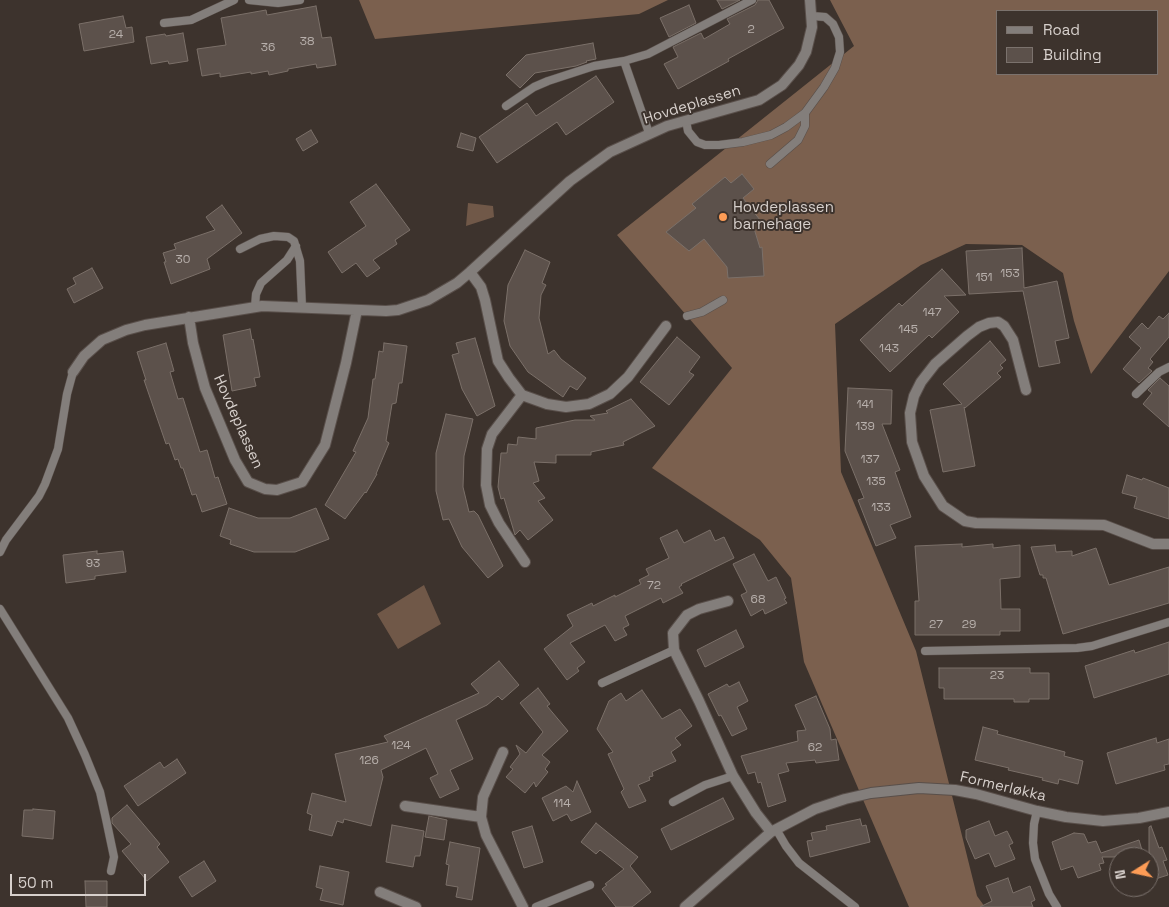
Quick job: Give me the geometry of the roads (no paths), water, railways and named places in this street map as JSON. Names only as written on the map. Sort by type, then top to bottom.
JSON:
[{"type":"street","name":"Hovdeplassen","points":[[73,372],[78,363],[93,346],[113,335],[145,325],[255,307],[386,311],[411,306],[435,296],[470,272],[570,181],[610,152],[649,133],[759,100],[782,85],[799,65],[806,52],[812,28],[810,0]]},
{"type":"street","points":[[470,272],[480,287],[485,300],[498,361],[522,395],[547,404],[566,407],[589,404],[610,394],[628,377],[666,326]]},
{"type":"street","name":"Hovdeplassen","points":[[189,317],[193,343],[205,388],[235,460],[248,482],[265,489],[277,490],[302,482],[325,445],[346,363],[357,310]]},
{"type":"street","points":[[1026,390],[1009,332],[998,322],[980,327],[967,336],[935,364],[921,382],[914,396],[910,412],[912,442],[924,476],[943,506],[953,514],[976,523],[1104,525],[1154,544],[1169,544]]},
{"type":"street","points":[[522,395],[492,434],[487,449],[486,485],[490,505],[499,523],[525,562]]},
{"type":"street","points":[[728,601],[699,609],[686,615],[673,633],[674,650],[733,776],[756,813],[773,830]]},
{"type":"street","points":[[503,752],[483,797],[481,817],[486,835],[523,907]]},
{"type":"street","name":"Formerløkka","points":[[685,907],[773,830],[815,810],[871,792],[910,788],[955,790],[1066,817],[1103,820],[1140,818],[1169,812]]},
{"type":"street","points":[[406,806],[481,817]]},
{"type":"street","points":[[380,892],[416,907]]},
{"type":"lane","points":[[164,23],[191,20],[234,0]]},
{"type":"lane","points":[[249,0],[278,3],[300,0]]},
{"type":"lane","points":[[506,106],[534,87],[548,81],[594,66],[624,61],[648,54],[752,0]]},
{"type":"lane","points":[[686,121],[688,130],[697,142],[719,146],[771,135],[805,113],[824,88],[835,68],[840,52],[839,37],[833,24],[825,17],[812,16]]},
{"type":"lane","points":[[624,61],[649,133]]},
{"type":"lane","points":[[770,164],[798,140],[805,126],[805,113]]},
{"type":"lane","points":[[240,249],[260,239],[280,235],[294,241],[300,261],[302,307]]},
{"type":"lane","points":[[255,307],[256,294],[261,283],[287,260],[296,246]]},
{"type":"lane","points":[[687,316],[702,312],[722,300]]},
{"type":"lane","points":[[1136,394],[1159,372],[1169,367]]},
{"type":"lane","points":[[0,552],[6,540],[39,496],[45,484],[58,449],[66,394],[73,372]]},
{"type":"lane","points":[[0,609],[60,705],[86,756],[100,792],[106,819],[114,857],[111,871]]},
{"type":"lane","points":[[925,652],[1077,648],[1092,646],[1169,622]]},
{"type":"lane","points":[[602,683],[674,650]]},
{"type":"lane","points":[[672,802],[704,785],[733,776]]},
{"type":"lane","points":[[1037,811],[1033,842],[1035,859],[1049,894],[1057,907]]},
{"type":"lane","points":[[773,830],[799,863],[855,907]]},
{"type":"lane","points":[[536,907],[590,885]]},
{"type":"place","name":"Hovdeplassen barnehage","points":[[723,217]]}]
